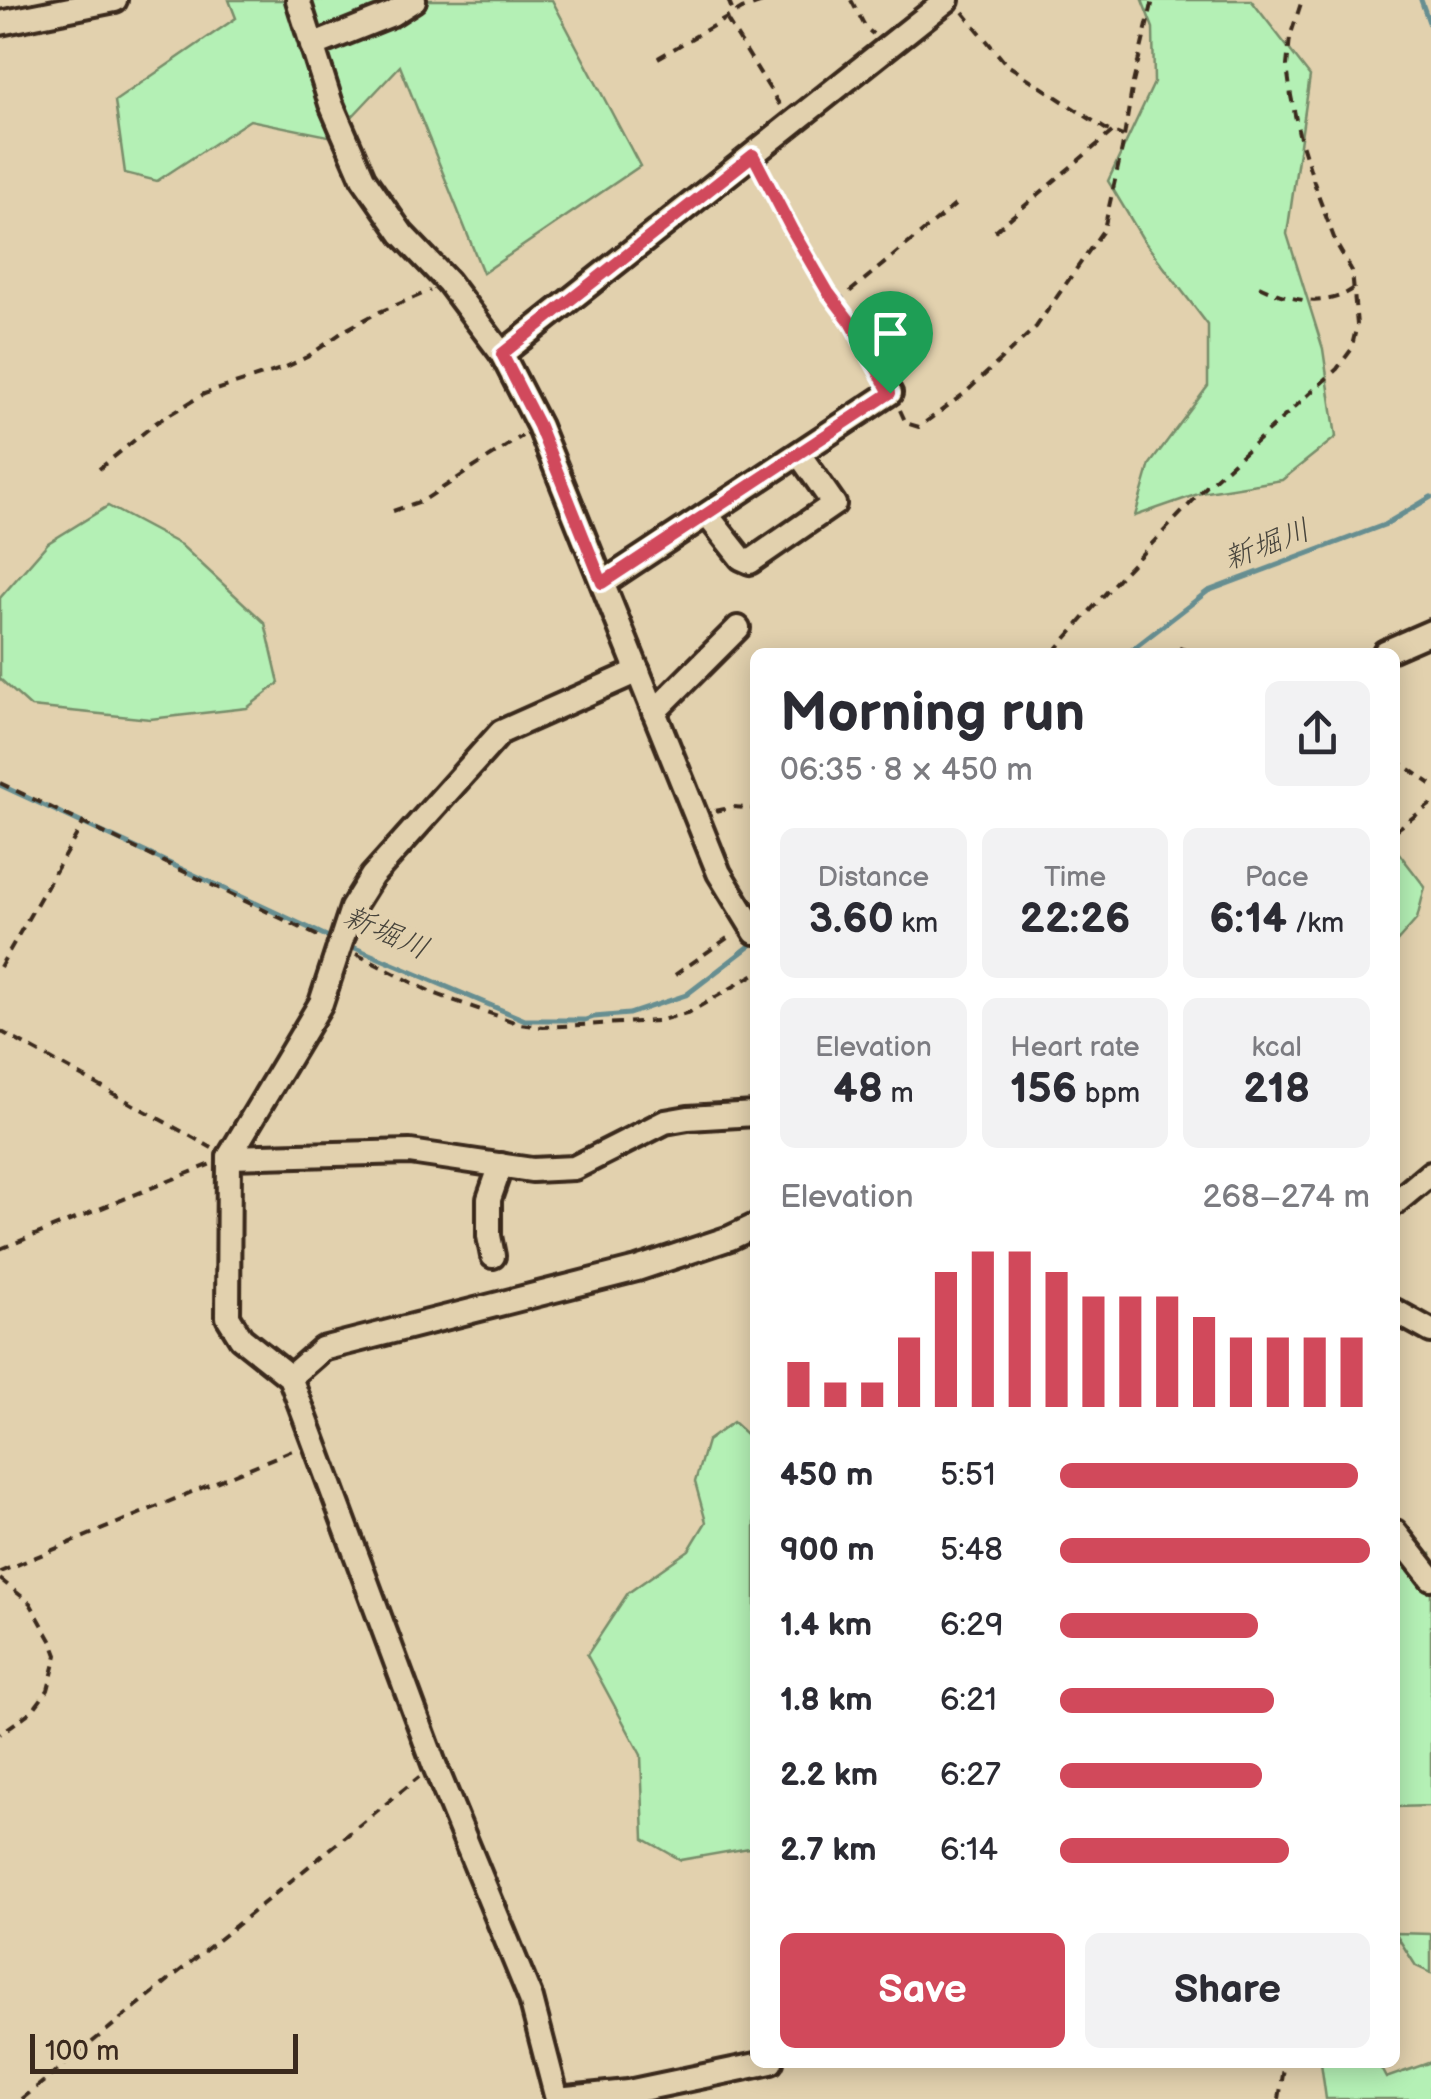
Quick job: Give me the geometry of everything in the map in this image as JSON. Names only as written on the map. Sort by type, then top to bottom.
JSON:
[{"type":"street","points":[[0,24],[115,0]]},
{"type":"street","points":[[298,0],[331,104],[363,178],[402,234],[448,282],[502,354],[539,426],[719,873],[750,924]]},
{"type":"street","points":[[312,46],[392,14],[414,0]]},
{"type":"street","points":[[502,354],[887,48],[955,6]]},
{"type":"street","points":[[602,583],[890,393]]},
{"type":"street","points":[[707,514],[741,558],[750,562],[834,504],[799,454]]},
{"type":"street","points":[[654,712],[738,628]]},
{"type":"street","points":[[1394,648],[1431,632]]},
{"type":"street","points":[[638,671],[502,732],[372,876],[352,908],[321,1003],[229,1157],[228,1317],[241,1338],[290,1377],[434,1764],[531,1999],[557,2099],[628,2092],[750,2066]]},
{"type":"street","points":[[229,1157],[410,1152],[532,1170],[574,1168],[665,1122],[750,1114]]},
{"type":"street","points":[[493,1256],[489,1199],[501,1165]]},
{"type":"street","points":[[1400,1199],[1431,1172]]},
{"type":"street","points":[[290,1377],[322,1349],[637,1269],[750,1228]]},
{"type":"street","points":[[1400,1314],[1431,1330]]},
{"type":"street","points":[[1400,1538],[1431,1578]]},
{"type":"path","points":[[728,0],[734,14]]},
{"type":"path","points":[[658,58],[742,9],[769,0]]},
{"type":"path","points":[[851,0],[866,28],[887,48]]},
{"type":"path","points":[[753,155],[792,230],[852,324],[906,423],[919,427],[965,393],[1036,327],[1104,228],[1153,0]]},
{"type":"path","points":[[1058,648],[1206,487],[1337,370],[1351,350],[1357,325],[1352,271],[1336,243],[1304,150],[1291,96],[1287,66],[1290,37],[1302,0]]},
{"type":"path","points":[[955,6],[1006,64],[1124,136]]},
{"type":"path","points":[[726,20],[792,124]]},
{"type":"path","points":[[995,231],[1112,132]]},
{"type":"path","points":[[836,303],[960,201]]},
{"type":"path","points":[[99,469],[157,422],[204,394],[284,368],[376,313],[448,282]]},
{"type":"path","points":[[1258,286],[1303,301],[1336,299],[1354,289]]},
{"type":"path","points":[[393,511],[424,500],[539,426]]},
{"type":"path","points":[[1400,762],[1431,784]]},
{"type":"path","points":[[0,783],[433,993],[520,1024],[543,1027],[658,1020],[690,1012],[750,977]]},
{"type":"path","points":[[1400,827],[1431,804]]},
{"type":"path","points":[[696,816],[733,807],[750,809]]},
{"type":"path","points":[[0,966],[84,822]]},
{"type":"path","points":[[674,974],[750,928]]},
{"type":"path","points":[[0,1030],[229,1157]]},
{"type":"path","points":[[0,1249],[229,1157]]},
{"type":"path","points":[[0,1734],[33,1710],[48,1690],[57,1655],[30,1603],[0,1576],[313,1441]]},
{"type":"path","points":[[22,2099],[434,1764]]},
{"type":"path","points":[[1279,2099],[1283,2068]]},
{"type":"green space","points":[[229,0],[552,0],[640,166],[483,273],[400,66],[333,137],[250,120],[157,181],[125,173],[115,101],[236,18]]},
{"type":"green space","points":[[1142,0],[1251,0],[1310,76],[1287,234],[1323,349],[1336,437],[1282,480],[1201,493],[1135,516],[1150,464],[1208,386],[1208,325],[1144,241],[1108,181],[1154,83],[1153,28]]},
{"type":"green space","points":[[108,506],[181,545],[265,623],[279,683],[247,708],[150,719],[31,707],[0,679],[0,598],[48,543]]},
{"type":"green space","points":[[1400,854],[1425,887],[1417,919],[1400,938]]},
{"type":"green space","points":[[733,1422],[750,1437],[750,1848],[681,1860],[644,1839],[641,1755],[587,1655],[628,1593],[689,1550],[706,1522],[695,1482],[707,1441]]},
{"type":"green space","points":[[1431,1554],[1431,1806],[1400,1807],[1400,1563]]},
{"type":"green space","points":[[1400,1933],[1431,1934],[1431,1973],[1416,1966],[1400,1941]]},
{"type":"green space","points":[[1431,2062],[1431,2099],[1326,2099],[1322,2068],[1381,2068],[1386,2078]]},
{"type":"waterway","name":"新堀川","points":[[1421,0],[1431,28]]},
{"type":"waterway","name":"新堀川","points":[[1134,648],[1208,591],[1384,525],[1431,497]]},
{"type":"waterway","name":"新堀川","points":[[0,785],[333,939]]},
{"type":"waterway","name":"新堀川","points":[[348,945],[525,1020],[585,1020],[629,1014],[686,995],[750,946]]},
{"type":"route","points":[[753,155],[792,230],[890,393],[602,583],[539,426],[502,354],[753,155]]}]
